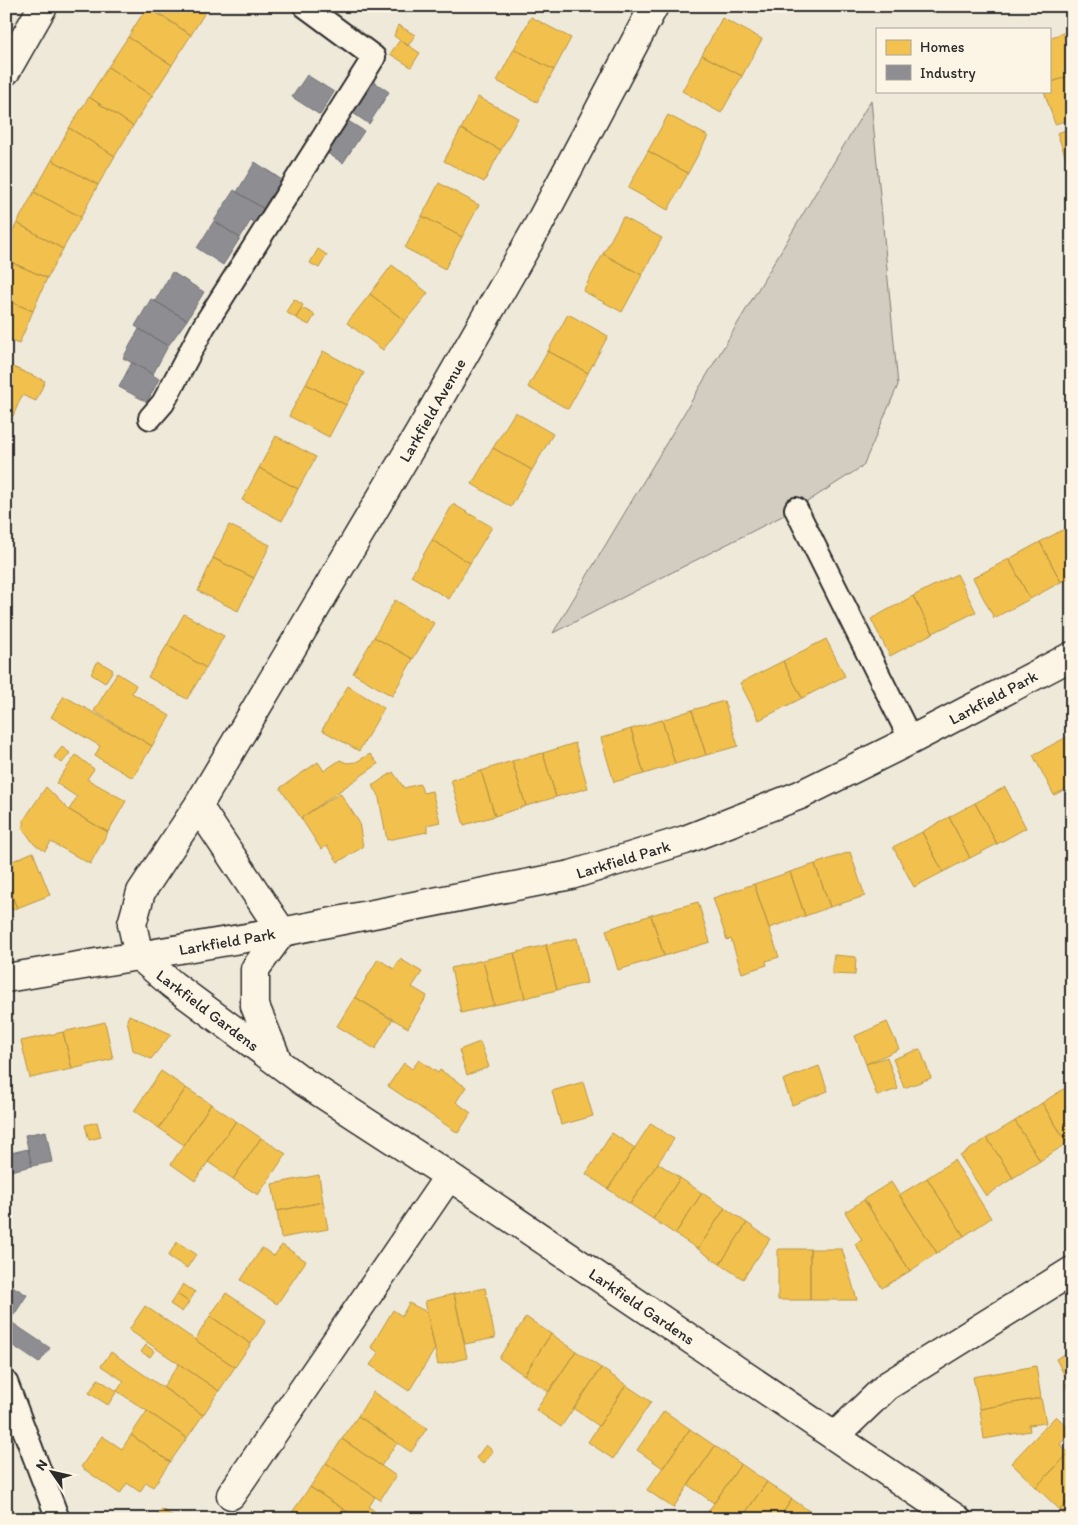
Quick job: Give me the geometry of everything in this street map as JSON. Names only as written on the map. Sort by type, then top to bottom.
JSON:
[{"type":"street","points":[[6,71],[43,6]]},
{"type":"street","name":"Larkfield Avenue","points":[[139,956],[132,924],[141,892],[198,806],[420,432],[528,243],[654,6]]},
{"type":"street","name":"Larkfield Park","points":[[139,956],[282,932],[571,875],[685,840],[800,795],[911,740],[1072,656]]},
{"type":"street","points":[[198,806],[282,932]]},
{"type":"street","name":"Larkfield Gardens","points":[[278,1062],[255,1006],[255,969],[282,932]]},
{"type":"street","points":[[6,978],[139,956]]},
{"type":"street","name":"Larkfield Gardens","points":[[139,956],[173,984],[278,1062],[957,1519]]},
{"type":"street","points":[[231,1495],[449,1176]]},
{"type":"street","points":[[835,1436],[887,1386],[1072,1271]]},
{"type":"lane","points":[[150,418],[163,403],[204,326],[374,57],[305,6]]},
{"type":"lane","points":[[796,509],[911,740]]},
{"type":"lane","points":[[6,1382],[58,1519]]},
{"type":"shaded area","points":[[871,100],[898,385],[863,466],[796,509],[553,633]]},
{"type":"building: Homes","points":[[148,6],[209,6],[191,35]]},
{"type":"building: Homes","points":[[147,7],[191,35],[172,65],[128,37]]},
{"type":"building: Homes","points":[[531,17],[571,38],[554,70],[514,49]]},
{"type":"building: Homes","points":[[722,18],[762,39],[742,76],[702,55]]},
{"type":"building: Homes","points":[[398,25],[415,35],[408,46],[394,36]]},
{"type":"building: Homes","points":[[1071,30],[1072,75],[1050,83],[1050,38]]},
{"type":"building: Homes","points":[[128,37],[172,65],[152,96],[108,67]]},
{"type":"building: Homes","points":[[400,40],[420,53],[411,67],[390,54]]},
{"type":"building: Homes","points":[[514,49],[554,70],[537,102],[497,81]]},
{"type":"building: Homes","points":[[702,55],[742,76],[721,113],[682,91]]},
{"type":"building: Homes","points":[[108,67],[152,96],[133,126],[89,97]]},
{"type":"building: Homes","points":[[1072,75],[1072,119],[1055,124],[1044,92],[1050,92],[1050,83]]},
{"type":"building: Homes","points":[[89,97],[133,126],[115,156],[69,128]]},
{"type":"building: Homes","points":[[478,97],[518,118],[501,150],[461,129]]},
{"type":"building: Homes","points":[[668,115],[708,136],[688,173],[648,151]]},
{"type":"building: Homes","points":[[69,128],[115,156],[98,185],[52,160]]},
{"type":"building: Homes","points":[[1072,128],[1072,172],[1071,172],[1057,133]]},
{"type":"building: Homes","points":[[461,129],[501,150],[484,182],[444,161]]},
{"type":"building: Homes","points":[[648,151],[688,173],[668,210],[628,188]]},
{"type":"building: Homes","points":[[52,160],[98,185],[81,217],[34,192]]},
{"type":"building: Homes","points":[[439,183],[479,205],[462,237],[422,216]]},
{"type":"building: Homes","points":[[34,192],[81,217],[63,249],[17,223]]},
{"type":"building: Homes","points":[[422,216],[462,237],[445,269],[405,248]]},
{"type":"building: Homes","points":[[623,217],[662,238],[642,275],[603,254]]},
{"type":"building: Homes","points":[[17,223],[63,249],[47,278],[6,260],[6,244]]},
{"type":"building: Homes","points":[[318,249],[327,255],[319,268],[310,263]]},
{"type":"building: Homes","points":[[603,254],[642,275],[622,312],[583,291]]},
{"type":"building: Homes","points":[[6,260],[47,278],[33,311],[6,300]]},
{"type":"building: Homes","points":[[392,265],[428,293],[405,321],[370,294]]},
{"type":"building: Homes","points":[[370,294],[405,321],[383,350],[347,323]]},
{"type":"building: Homes","points":[[294,299],[303,305],[296,318],[286,312]]},
{"type":"building: Homes","points":[[6,300],[33,311],[19,344],[6,339]]},
{"type":"building: Homes","points":[[302,308],[315,315],[309,325],[296,318]]},
{"type":"building: Homes","points":[[568,314],[608,336],[588,373],[548,351]]},
{"type":"building: Homes","points":[[323,351],[364,373],[346,405],[306,384]]},
{"type":"building: Homes","points":[[548,351],[588,373],[568,409],[528,387]]},
{"type":"building: Homes","points":[[6,364],[45,381],[36,401],[22,395],[13,416],[6,413]]},
{"type":"building: Homes","points":[[306,384],[346,405],[329,437],[289,416]]},
{"type":"building: Homes","points":[[515,412],[553,434],[532,470],[493,448]]},
{"type":"building: Homes","points":[[276,436],[316,457],[298,489],[259,468]]},
{"type":"building: Homes","points":[[493,448],[532,470],[511,507],[472,484]]},
{"type":"building: Homes","points":[[259,468],[298,489],[282,521],[242,500]]},
{"type":"building: Homes","points":[[453,504],[492,527],[470,563],[432,540]]},
{"type":"building: Homes","points":[[229,525],[270,545],[254,578],[213,558]]},
{"type":"building: Homes","points":[[1070,526],[1072,577],[1061,582],[1040,542]]},
{"type":"building: Homes","points":[[432,540],[470,563],[449,599],[411,576]]},
{"type":"building: Homes","points":[[1040,542],[1061,582],[1030,599],[1009,559]]},
{"type":"building: Homes","points":[[213,558],[254,578],[238,611],[198,591]]},
{"type":"building: Homes","points":[[1009,559],[1030,599],[994,618],[973,578]]},
{"type":"building: Homes","points":[[957,574],[976,612],[933,633],[913,596]]},
{"type":"building: Homes","points":[[913,596],[933,633],[890,656],[871,619]]},
{"type":"building: Homes","points":[[395,600],[434,623],[413,659],[374,637]]},
{"type":"building: Homes","points":[[184,614],[224,636],[206,668],[167,645]]},
{"type":"building: Homes","points":[[374,637],[413,659],[392,696],[353,673]]},
{"type":"building: Homes","points":[[826,639],[845,676],[802,698],[783,661]]},
{"type":"building: Homes","points":[[167,645],[206,668],[187,699],[148,677]]},
{"type":"building: Homes","points":[[98,661],[113,670],[105,683],[91,674]]},
{"type":"building: Homes","points":[[783,661],[802,698],[759,720],[740,683]]},
{"type":"building: Homes","points":[[117,673],[136,685],[132,693],[170,716],[152,746],[94,711]]},
{"type":"building: Homes","points":[[348,686],[384,708],[359,751],[322,730]]},
{"type":"building: Homes","points":[[64,696],[152,746],[133,778],[95,756],[100,746],[51,717]]},
{"type":"building: Homes","points":[[724,701],[738,746],[706,755],[692,710]]},
{"type":"building: Homes","points":[[692,710],[706,755],[675,764],[662,720]]},
{"type":"building: Homes","points":[[662,720],[675,764],[644,774],[631,729]]},
{"type":"building: Homes","points":[[631,729],[644,774],[614,782],[601,738]]},
{"type":"building: Homes","points":[[1067,737],[1072,745],[1072,786],[1054,795],[1033,755]]},
{"type":"building: Homes","points":[[575,743],[588,788],[556,797],[543,753]]},
{"type":"building: Homes","points":[[62,747],[70,753],[62,763],[54,757]]},
{"type":"building: Homes","points":[[543,753],[556,797],[526,806],[512,761]]},
{"type":"building: Homes","points":[[370,754],[378,764],[301,818],[280,788],[318,762],[324,771],[340,760],[347,763],[356,762]]},
{"type":"building: Homes","points":[[76,755],[94,769],[87,779],[126,801],[108,832],[69,810],[77,797],[56,783]]},
{"type":"building: Homes","points":[[512,761],[526,806],[495,816],[481,771]]},
{"type":"building: Homes","points":[[481,771],[495,816],[464,825],[451,780]]},
{"type":"building: Homes","points":[[393,772],[404,788],[420,784],[423,793],[432,791],[440,822],[427,825],[427,832],[387,840],[378,793],[372,786]]},
{"type":"building: Homes","points":[[46,787],[69,810],[108,832],[90,864],[51,842],[45,851],[34,844],[22,827],[25,823],[23,821]]},
{"type":"building: Homes","points":[[1005,787],[1026,828],[997,844],[975,803]]},
{"type":"building: Homes","points":[[340,793],[359,822],[363,847],[338,862],[327,846],[321,849],[301,818]]},
{"type":"building: Homes","points":[[975,803],[997,844],[970,858],[949,817]]},
{"type":"building: Homes","points":[[949,817],[970,858],[943,872],[922,832]]},
{"type":"building: Homes","points":[[922,832],[943,872],[914,887],[893,847]]},
{"type":"building: Homes","points":[[33,852],[50,895],[17,908],[6,882],[6,864]]},
{"type":"building: Homes","points":[[850,852],[865,896],[830,907],[815,864]]},
{"type":"building: Homes","points":[[815,864],[830,907],[805,916],[790,872]]},
{"type":"building: Homes","points":[[790,872],[805,916],[769,928],[754,884]]},
{"type":"building: Homes","points":[[6,882],[17,908],[6,912]]},
{"type":"building: Homes","points":[[754,884],[779,957],[766,961],[767,965],[742,973],[731,939],[727,940],[713,898]]},
{"type":"building: Homes","points":[[698,902],[710,942],[664,956],[651,915]]},
{"type":"building: Homes","points":[[651,915],[664,956],[618,970],[606,930]]},
{"type":"building: Homes","points":[[577,938],[587,983],[557,990],[546,945]]},
{"type":"building: Homes","points":[[546,945],[557,990],[525,998],[514,953]]},
{"type":"building: Homes","points":[[514,953],[525,998],[494,1005],[483,960]]},
{"type":"building: Homes","points":[[834,955],[856,957],[855,975],[832,974]]},
{"type":"building: Homes","points":[[378,959],[394,969],[400,959],[422,972],[412,987],[427,996],[408,1028],[355,997]]},
{"type":"building: Homes","points":[[483,960],[494,1005],[461,1013],[451,968]]},
{"type":"building: Homes","points":[[355,997],[392,1020],[375,1049],[337,1026]]},
{"type":"building: Homes","points":[[129,1015],[171,1034],[151,1059],[133,1050],[127,1020]]},
{"type":"building: Homes","points":[[105,1022],[113,1059],[72,1069],[63,1032]]},
{"type":"building: Homes","points":[[887,1022],[899,1049],[866,1064],[855,1036]]},
{"type":"building: Homes","points":[[63,1032],[72,1069],[30,1078],[21,1041]]},
{"type":"building: Homes","points":[[480,1042],[489,1067],[467,1075],[459,1050]]},
{"type":"building: Homes","points":[[920,1049],[931,1078],[904,1088],[893,1059]]},
{"type":"building: Homes","points":[[887,1057],[898,1089],[877,1096],[866,1064]]},
{"type":"building: Homes","points":[[419,1060],[438,1073],[440,1070],[466,1087],[456,1102],[471,1113],[458,1133],[388,1086],[404,1063],[412,1069]]},
{"type":"building: Homes","points":[[819,1066],[828,1091],[792,1105],[783,1080]]},
{"type":"building: Homes","points":[[161,1071],[186,1088],[159,1128],[134,1111]]},
{"type":"building: Homes","points":[[583,1082],[593,1116],[561,1125],[552,1091]]},
{"type":"building: Homes","points":[[1068,1086],[1072,1091],[1072,1140],[1067,1143],[1042,1103]]},
{"type":"building: Homes","points":[[186,1088],[211,1104],[184,1145],[159,1128]]},
{"type":"building: Homes","points":[[1042,1103],[1067,1143],[1040,1161],[1015,1121]]},
{"type":"building: Homes","points":[[211,1104],[236,1121],[195,1181],[171,1164]]},
{"type":"building: Homes","points":[[236,1121],[261,1138],[233,1179],[208,1162]]},
{"type":"building: Homes","points":[[1015,1121],[1040,1161],[1013,1178],[987,1138]]},
{"type":"building: Homes","points":[[97,1122],[101,1137],[89,1140],[85,1125]]},
{"type":"building: Homes","points":[[651,1123],[674,1139],[630,1204],[608,1189]]},
{"type":"building: Homes","points":[[612,1133],[635,1148],[608,1189],[586,1174]]},
{"type":"building: Homes","points":[[261,1138],[286,1154],[258,1195],[233,1179]]},
{"type":"building: Homes","points":[[987,1138],[1013,1178],[986,1196],[960,1156]]},
{"type":"building: Homes","points":[[954,1160],[991,1218],[964,1236],[927,1178]]},
{"type":"building: Homes","points":[[658,1163],[680,1178],[653,1219],[630,1204]]},
{"type":"building: Homes","points":[[319,1175],[323,1202],[277,1211],[272,1184]]},
{"type":"building: Homes","points":[[680,1178],[702,1193],[675,1234],[653,1219]]},
{"type":"building: Homes","points":[[927,1178],[964,1236],[937,1253],[899,1195]]},
{"type":"building: Homes","points":[[891,1182],[937,1253],[910,1271],[864,1199]]},
{"type":"building: Homes","points":[[702,1193],[725,1208],[698,1249],[675,1234]]},
{"type":"building: Homes","points":[[864,1200],[910,1271],[882,1288],[855,1244],[862,1240],[845,1212]]},
{"type":"building: Homes","points":[[323,1202],[328,1229],[281,1238],[277,1211]]},
{"type":"building: Homes","points":[[725,1208],[747,1223],[720,1264],[698,1249]]},
{"type":"building: Homes","points":[[747,1223],[770,1239],[743,1279],[720,1264]]},
{"type":"building: Homes","points":[[177,1242],[196,1254],[187,1268],[168,1256]]},
{"type":"building: Homes","points":[[282,1245],[306,1261],[277,1304],[241,1280],[262,1248],[274,1256]]},
{"type":"building: Homes","points":[[778,1249],[810,1249],[810,1300],[778,1300]]},
{"type":"building: Homes","points":[[810,1249],[842,1249],[857,1300],[810,1300]]},
{"type":"building: Homes","points":[[183,1284],[195,1292],[189,1302],[177,1294]]},
{"type":"building: Homes","points":[[485,1288],[495,1338],[465,1344],[454,1294]]},
{"type":"building: Homes","points":[[226,1293],[266,1320],[251,1344],[210,1316]]},
{"type":"building: Homes","points":[[177,1294],[189,1302],[182,1312],[170,1304]]},
{"type":"building: Homes","points":[[454,1294],[467,1358],[438,1365],[425,1301]]},
{"type":"building: Homes","points":[[409,1303],[427,1312],[435,1349],[409,1391],[370,1365],[379,1353],[371,1347],[393,1310],[402,1316]]},
{"type":"building: Homes","points":[[145,1306],[235,1367],[219,1391],[129,1330]]},
{"type":"building: Homes","points":[[210,1316],[251,1344],[235,1367],[195,1340]]},
{"type":"building: Homes","points":[[526,1317],[551,1334],[524,1375],[499,1358]]},
{"type":"building: Homes","points":[[551,1334],[576,1351],[549,1392],[524,1375]]},
{"type":"building: Homes","points":[[146,1345],[154,1351],[150,1357],[141,1352]]},
{"type":"building: Homes","points":[[1072,1350],[1072,1380],[1068,1382],[1056,1359]]},
{"type":"building: Homes","points":[[576,1351],[601,1368],[561,1427],[536,1410]]},
{"type":"building: Homes","points":[[111,1352],[203,1415],[187,1438],[117,1391],[124,1381],[101,1366]]},
{"type":"building: Homes","points":[[179,1364],[219,1391],[203,1415],[163,1387]]},
{"type":"building: Homes","points":[[1036,1366],[1041,1398],[980,1409],[973,1377]]},
{"type":"building: Homes","points":[[601,1368],[626,1385],[599,1426],[574,1409]]},
{"type":"building: Homes","points":[[98,1379],[117,1391],[108,1405],[89,1393]]},
{"type":"building: Homes","points":[[1072,1380],[1072,1396],[1065,1384]]},
{"type":"building: Homes","points":[[626,1385],[651,1402],[613,1459],[588,1442]]},
{"type":"building: Homes","points":[[373,1392],[427,1428],[411,1452],[358,1416]]},
{"type":"building: Homes","points":[[1041,1398],[1046,1423],[1029,1425],[1030,1431],[984,1439],[980,1409]]},
{"type":"building: Homes","points":[[147,1411],[187,1438],[170,1462],[131,1435]]},
{"type":"building: Homes","points":[[664,1411],[690,1429],[663,1468],[637,1450]]},
{"type":"building: Homes","points":[[358,1416],[397,1443],[381,1466],[342,1439]]},
{"type":"building: Homes","points":[[1056,1416],[1072,1431],[1060,1444],[1069,1453],[1036,1487],[1011,1463]]},
{"type":"building: Homes","points":[[690,1429],[715,1446],[673,1508],[647,1490]]},
{"type":"building: Homes","points":[[131,1435],[170,1462],[153,1487],[146,1482],[140,1492],[127,1483],[120,1494],[81,1467],[102,1436],[122,1449]]},
{"type":"building: Homes","points":[[342,1439],[396,1476],[380,1500],[326,1463]]},
{"type":"building: Homes","points":[[486,1445],[493,1451],[483,1464],[476,1458]]},
{"type":"building: Homes","points":[[715,1446],[741,1464],[714,1503],[688,1485]]},
{"type":"building: Homes","points":[[1069,1453],[1072,1455],[1072,1497],[1060,1510],[1036,1487]]},
{"type":"building: Homes","points":[[326,1463],[375,1497],[369,1507],[378,1514],[374,1519],[358,1519],[310,1487]]},
{"type":"building: Homes","points":[[741,1464],[767,1482],[741,1519],[703,1519]]},
{"type":"building: Homes","points":[[767,1482],[792,1499],[779,1519],[741,1519]]},
{"type":"building: Homes","points":[[310,1487],[358,1519],[305,1519],[293,1511]]},
{"type":"building: Homes","points":[[1072,1497],[1072,1519],[1069,1519],[1060,1510]]},
{"type":"building: Homes","points":[[792,1499],[818,1517],[817,1519],[779,1519]]},
{"type":"building: Homes","points":[[162,1509],[176,1519],[155,1519]]},
{"type":"building: Homes","points":[[293,1511],[305,1519],[288,1519]]},
{"type":"building: Industry","points":[[307,75],[334,92],[320,115],[292,97]]},
{"type":"building: Industry","points":[[370,79],[389,92],[369,124],[350,111]]},
{"type":"building: Industry","points":[[345,119],[364,131],[343,163],[324,151]]},
{"type":"building: Industry","points":[[255,162],[282,180],[264,209],[237,192]]},
{"type":"building: Industry","points":[[234,190],[264,209],[255,223],[251,220],[240,238],[214,221]]},
{"type":"building: Industry","points":[[214,221],[240,238],[223,265],[197,248]]},
{"type":"building: Industry","points":[[172,272],[204,292],[187,320],[155,301]]},
{"type":"building: Industry","points":[[151,299],[187,320],[168,346],[135,326]]},
{"type":"building: Industry","points":[[139,329],[168,346],[153,374],[123,358]]},
{"type":"building: Industry","points":[[132,362],[159,379],[147,402],[119,387]]},
{"type":"building: Industry","points":[[46,1131],[52,1162],[32,1166],[25,1135]]},
{"type":"building: Industry","points":[[28,1149],[32,1166],[6,1172],[6,1154]]},
{"type":"building: Industry","points":[[6,1282],[27,1295],[14,1315],[6,1310]]},
{"type":"building: Industry","points":[[8,1320],[50,1348],[39,1363],[6,1341]]}]
